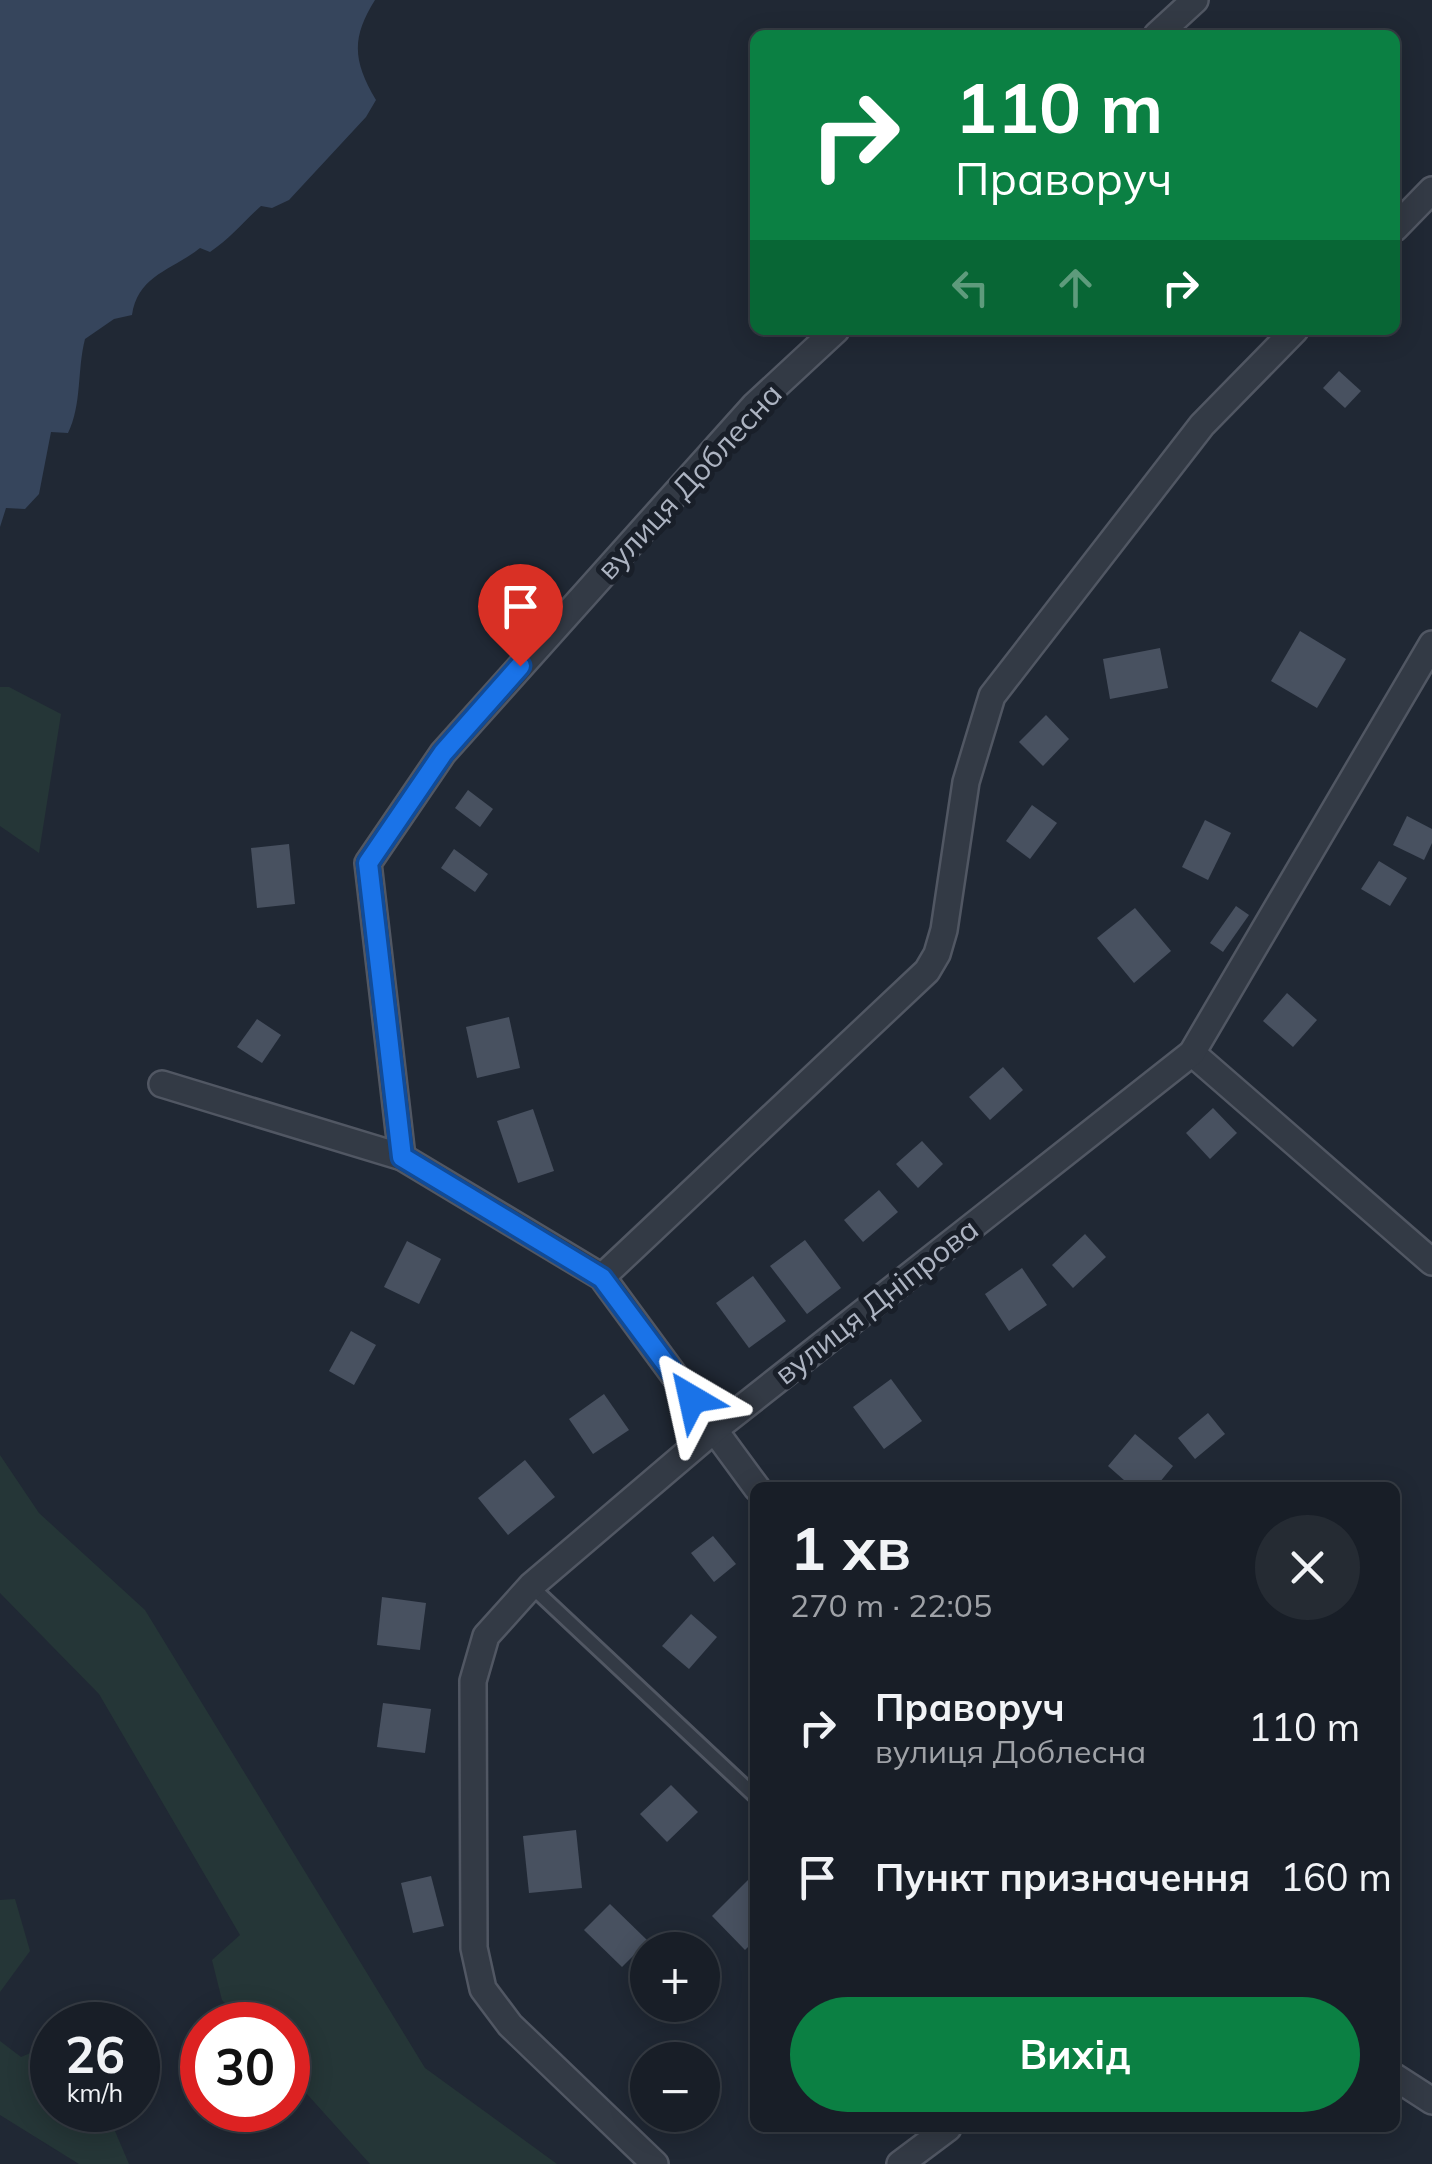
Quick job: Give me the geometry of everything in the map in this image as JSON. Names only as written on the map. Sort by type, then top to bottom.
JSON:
[{"type":"street","points":[[1162,30],[1195,0]]},
{"type":"street","points":[[1400,223],[1432,190]]},
{"type":"street","name":"вулиця Доблесна","points":[[402,1157],[368,863],[443,753],[754,406],[831,335]]},
{"type":"street","points":[[602,1278],[927,972],[938,954],[944,930],[966,782],[992,696],[1202,425],[1290,335]]},
{"type":"street","name":"вулиця Дніпрова","points":[[655,2164],[510,2025],[484,1989],[474,1948],[474,1681],[486,1636],[531,1586],[714,1430],[1192,1052],[1432,644]]},
{"type":"street","points":[[1192,1052],[1432,1262]]},
{"type":"street","points":[[162,1084],[402,1157],[602,1278],[753,1482]]},
{"type":"street","points":[[1400,2080],[1432,2101]]},
{"type":"street","points":[[900,2164],[943,2132]]},
{"type":"lane","points":[[531,1586],[750,1791]]},
{"type":"shaded area","points":[[0,687],[9,687],[61,714],[39,853],[0,826]]},
{"type":"shaded area","points":[[0,1455],[39,1513],[145,1610],[425,2068],[557,2164],[370,2164],[310,2097],[310,2002],[222,2000],[212,1960],[240,1935],[99,1694],[0,1593]]},
{"type":"shaded area","points":[[15,1899],[30,1951],[0,1992],[0,1900]]},
{"type":"shaded area","points":[[0,2041],[21,2057],[30,2053],[30,2132],[115,2132],[129,2164],[79,2164],[0,2115]]},
{"type":"water","points":[[0,0],[375,0],[362,26],[358,50],[363,73],[376,100],[366,117],[289,200],[272,208],[261,206],[210,252],[200,248],[157,275],[141,291],[132,315],[114,319],[85,339],[68,433],[51,432],[39,494],[25,509],[6,508],[0,527]]},
{"type":"building","points":[[1339,371],[1361,391],[1345,408],[1323,388]]},
{"type":"building","points":[[1300,631],[1346,659],[1317,708],[1271,681]]},
{"type":"building","points":[[1160,648],[1168,688],[1110,699],[1103,659]]},
{"type":"building","points":[[1046,715],[1069,739],[1043,766],[1019,742]]},
{"type":"building","points":[[468,790],[493,809],[480,827],[455,808]]},
{"type":"building","points":[[1032,805],[1057,823],[1030,859],[1006,841]]},
{"type":"building","points":[[1407,816],[1432,829],[1432,843],[1424,860],[1393,845]]},
{"type":"building","points":[[1205,820],[1231,833],[1208,880],[1182,867]]},
{"type":"building","points":[[289,844],[295,904],[257,908],[251,848]]},
{"type":"building","points":[[454,849],[488,874],[475,892],[441,868]]},
{"type":"building","points":[[1379,861],[1407,878],[1390,906],[1361,889]]},
{"type":"building","points":[[1236,906],[1249,915],[1223,952],[1210,943]]},
{"type":"building","points":[[1135,908],[1171,951],[1134,983],[1097,938]]},
{"type":"building","points":[[1287,993],[1317,1020],[1293,1047],[1263,1021]]},
{"type":"building","points":[[509,1017],[520,1068],[477,1078],[466,1027]]},
{"type":"building","points":[[257,1019],[281,1035],[262,1063],[237,1047]]},
{"type":"building","points":[[1003,1067],[1023,1090],[990,1120],[969,1097]]},
{"type":"building","points":[[1213,1108],[1237,1133],[1210,1159],[1186,1133]]},
{"type":"building","points":[[533,1109],[554,1171],[518,1183],[497,1121]]},
{"type":"building","points":[[922,1141],[943,1164],[918,1188],[896,1164]]},
{"type":"building","points":[[879,1190],[898,1212],[863,1242],[844,1220]]},
{"type":"building","points":[[1085,1234],[1106,1257],[1073,1288],[1052,1265]]},
{"type":"building","points":[[805,1240],[841,1288],[807,1314],[770,1266]]},
{"type":"building","points":[[407,1241],[441,1259],[419,1304],[384,1287]]},
{"type":"building","points":[[1022,1268],[1047,1305],[1009,1331],[985,1294]]},
{"type":"building","points":[[753,1276],[786,1321],[749,1348],[716,1303]]},
{"type":"building","points":[[351,1331],[376,1345],[354,1385],[329,1371]]},
{"type":"building","points":[[891,1379],[922,1421],[884,1449],[853,1407]]},
{"type":"building","points":[[604,1394],[629,1430],[593,1454],[569,1419]]},
{"type":"building","points":[[1208,1413],[1225,1434],[1195,1459],[1178,1438]]},
{"type":"building","points":[[1135,1434],[1173,1466],[1160,1482],[1126,1482],[1108,1466]]},
{"type":"building","points":[[525,1460],[555,1497],[508,1535],[478,1498]]},
{"type":"building","points":[[713,1536],[736,1564],[714,1582],[691,1553]]},
{"type":"building","points":[[382,1597],[426,1603],[420,1650],[377,1645]]},
{"type":"building","points":[[691,1614],[717,1637],[689,1669],[662,1646]]},
{"type":"building","points":[[383,1703],[431,1709],[425,1753],[377,1747]]},
{"type":"building","points":[[671,1785],[698,1812],[667,1842],[640,1814]]},
{"type":"building","points":[[576,1830],[582,1888],[529,1893],[523,1836]]},
{"type":"building","points":[[431,1876],[444,1926],[413,1933],[401,1883]]},
{"type":"building","points":[[750,1878],[750,1945],[745,1950],[712,1916]]},
{"type":"building","points":[[610,1904],[639,1932],[630,1932],[630,1959],[622,1967],[584,1930]]},
{"type":"route","points":[[520,666],[443,753],[368,863],[402,1157],[602,1278],[692,1399]]}]
